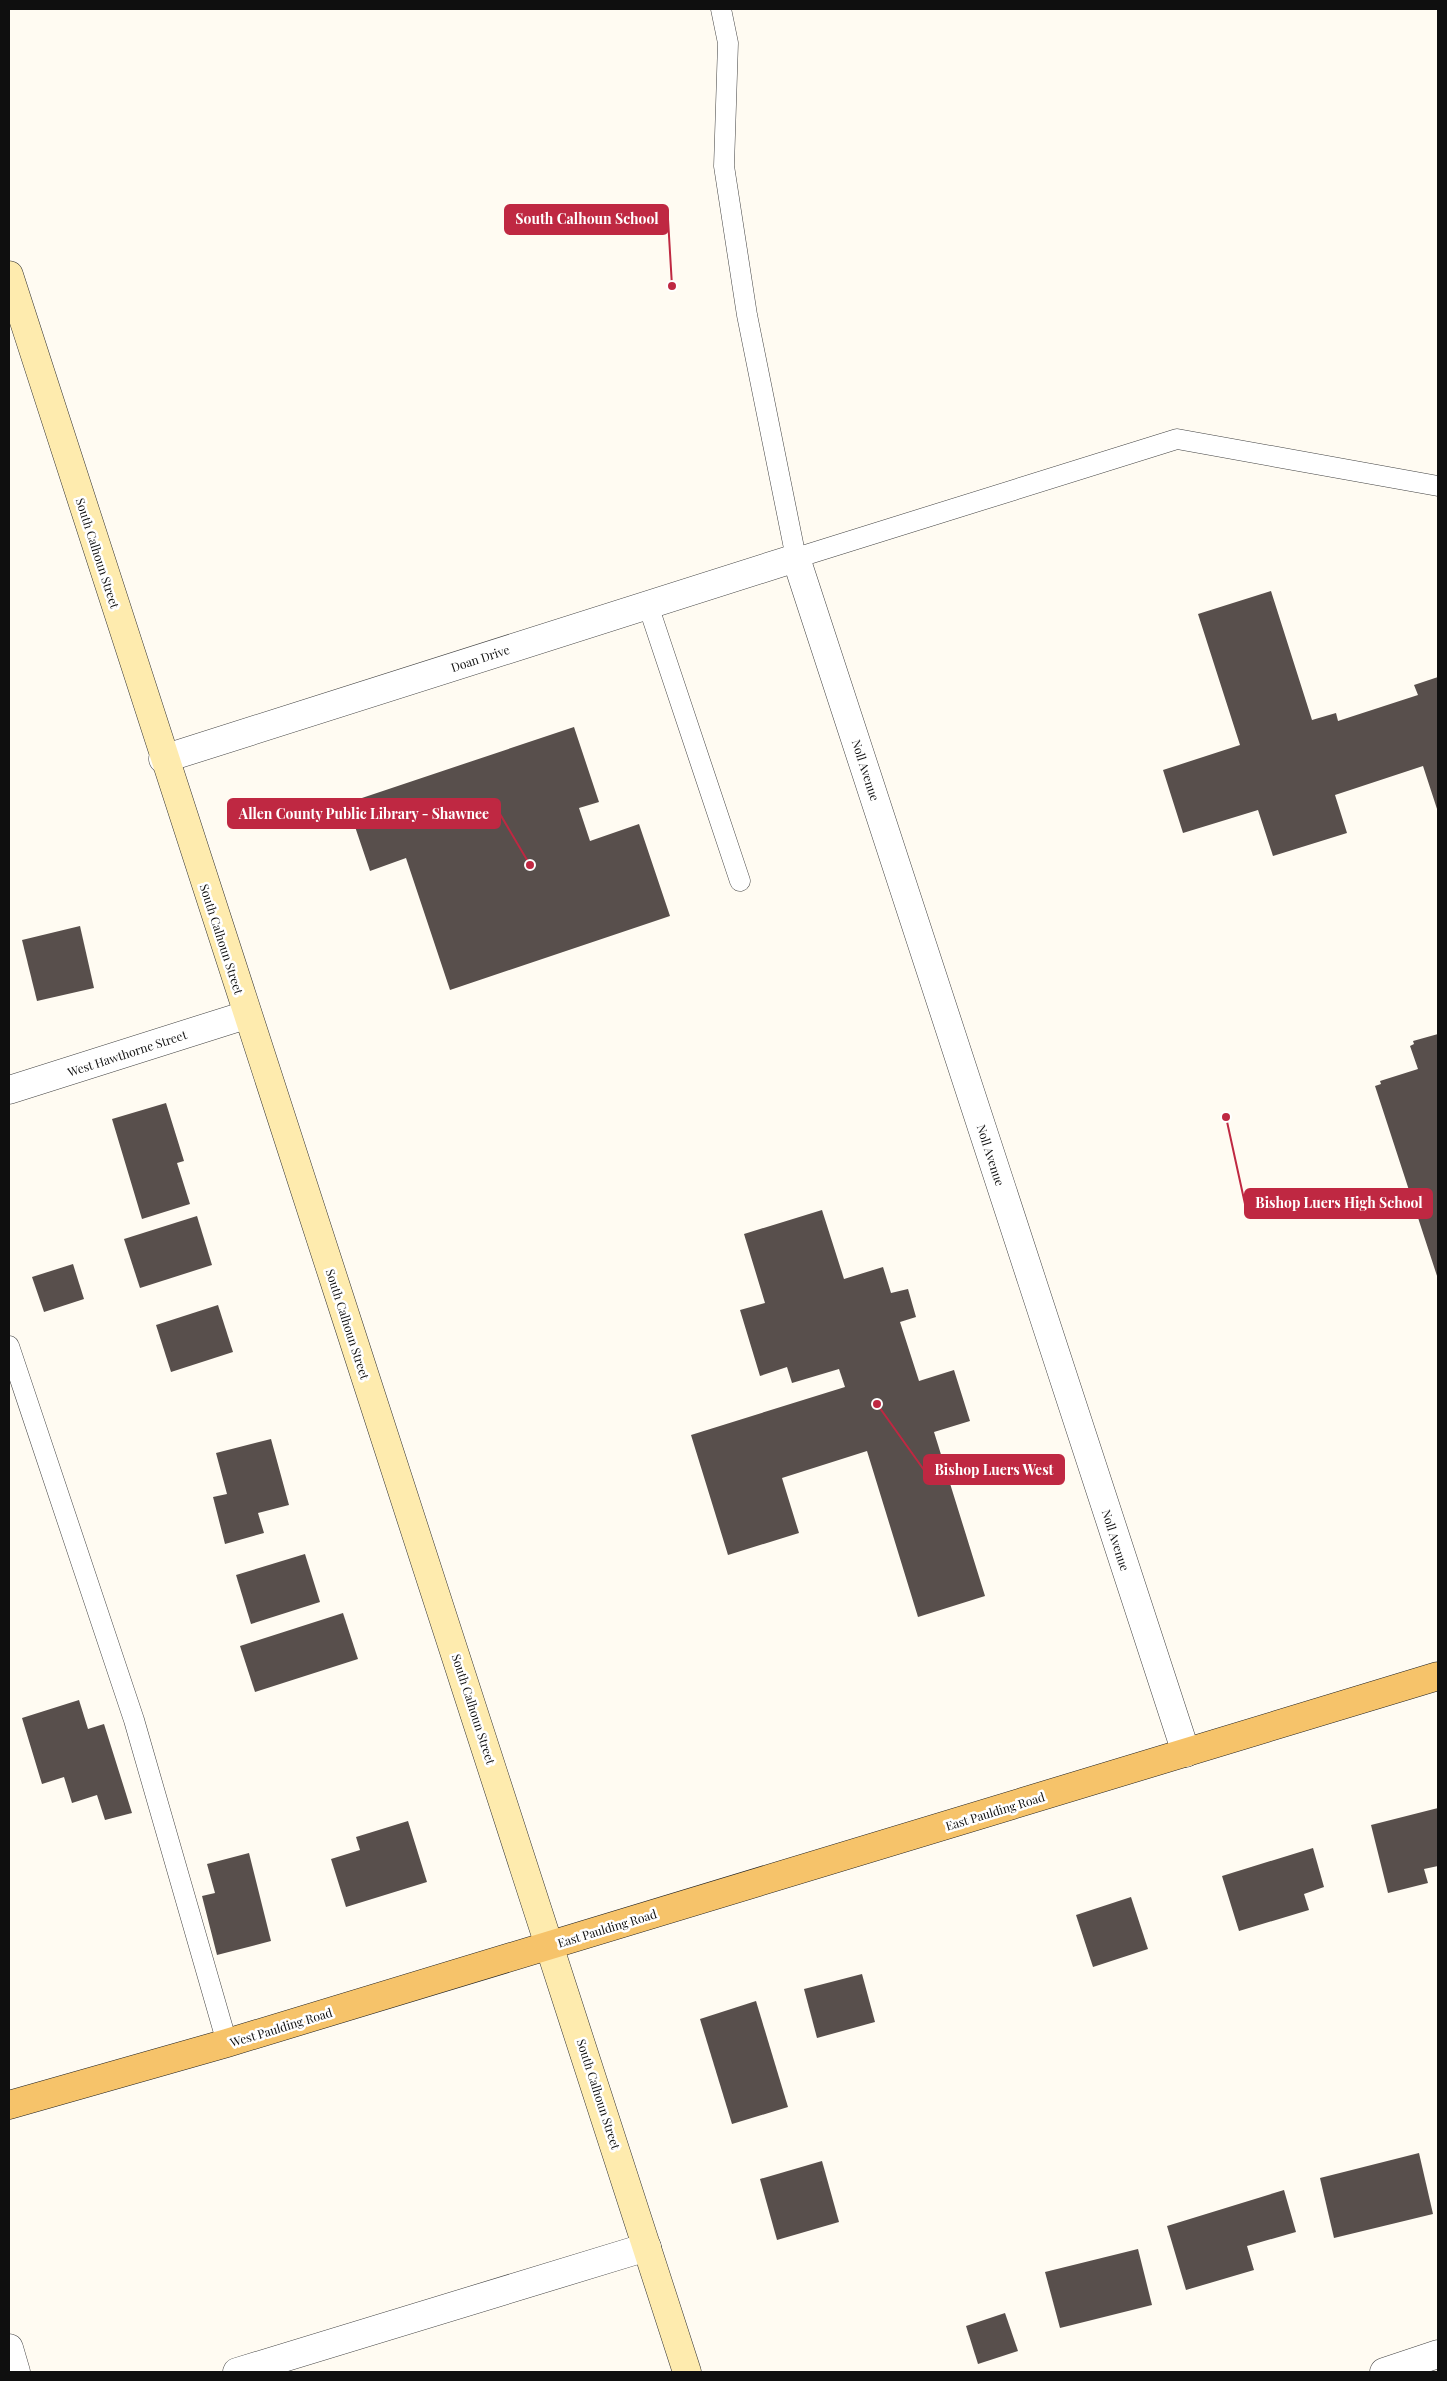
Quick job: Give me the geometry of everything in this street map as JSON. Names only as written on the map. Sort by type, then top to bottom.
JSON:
[{"type":"main road","name":"East Paulding Road","points":[[551,1945],[1438,1676]]},
{"type":"main road","name":"West Paulding Road","points":[[9,2105],[227,2043],[551,1945]]},
{"type":"street","name":"South Calhoun Street","points":[[9,275],[163,759],[551,1945],[687,2372]]},
{"type":"street","name":"Doan Drive","points":[[163,759],[796,558]]},
{"type":"street","name":"Noll Avenue","points":[[796,558],[1186,1753]]},
{"type":"street","name":"West Hawthorne Street","points":[[9,1090],[246,1015]]},
{"type":"street","points":[[237,2372],[648,2248]]},
{"type":"street","points":[[9,2348],[16,2372]]},
{"type":"street","points":[[1384,2372],[1438,2354]]},
{"type":"lane","points":[[720,9],[728,43],[724,166],[746,315],[796,558],[1176,439],[1438,486]]},
{"type":"lane","points":[[648,605],[740,881]]},
{"type":"lane","points":[[9,1346],[134,1720],[227,2043]]},
{"type":"building","points":[[1271,591],[1312,720],[1336,713],[1338,721],[1418,695],[1414,685],[1438,677],[1438,812],[1423,766],[1335,795],[1347,833],[1273,856],[1258,810],[1183,833],[1163,770],[1240,745],[1198,614]]},
{"type":"building","points":[[574,727],[599,802],[579,808],[590,841],[639,824],[670,916],[450,990],[406,858],[370,871],[347,803]]},
{"type":"building","points":[[80,926],[94,988],[37,1001],[22,940]]},
{"type":"building","points":[[1438,1034],[1438,1279],[1375,1086],[1381,1084],[1380,1081],[1418,1069],[1410,1046],[1414,1044],[1413,1041]]},
{"type":"building","points":[[166,1103],[184,1161],[177,1163],[190,1204],[142,1219],[112,1119]]},
{"type":"building","points":[[822,1210],[844,1279],[883,1267],[891,1293],[908,1289],[916,1317],[900,1322],[919,1381],[954,1370],[970,1421],[934,1432],[985,1596],[918,1617],[867,1451],[782,1478],[799,1533],[728,1555],[691,1435],[845,1387],[839,1369],[792,1383],[787,1367],[760,1376],[740,1310],[765,1303],[744,1234]]},
{"type":"building","points":[[197,1216],[212,1265],[140,1288],[124,1239]]},
{"type":"building","points":[[73,1264],[84,1299],[44,1312],[32,1277]]},
{"type":"building","points":[[218,1305],[233,1352],[171,1372],[156,1325]]},
{"type":"building","points":[[271,1439],[289,1505],[258,1513],[264,1533],[225,1544],[213,1497],[227,1494],[216,1453]]},
{"type":"building","points":[[305,1554],[320,1602],[251,1624],[236,1575]]},
{"type":"building","points":[[343,1613],[358,1659],[255,1692],[240,1646]]},
{"type":"building","points":[[79,1700],[88,1729],[104,1724],[132,1813],[105,1820],[97,1795],[72,1803],[64,1777],[42,1784],[22,1718]]},
{"type":"building","points":[[1438,1808],[1438,1866],[1424,1869],[1428,1883],[1388,1893],[1371,1825]]},
{"type":"building","points":[[408,1821],[427,1882],[346,1907],[331,1859],[360,1850],[356,1837]]},
{"type":"building","points":[[1313,1848],[1324,1887],[1304,1894],[1309,1910],[1239,1931],[1222,1876]]},
{"type":"building","points":[[249,1853],[271,1941],[217,1955],[202,1896],[215,1893],[207,1864]]},
{"type":"building","points":[[1131,1897],[1148,1949],[1093,1967],[1076,1915]]},
{"type":"building","points":[[862,1974],[875,2022],[817,2038],[804,1989]]},
{"type":"building","points":[[756,2001],[788,2107],[732,2124],[700,2019]]},
{"type":"building","points":[[1419,2153],[1433,2214],[1334,2238],[1320,2178]]},
{"type":"building","points":[[822,2161],[839,2222],[777,2240],[760,2179]]},
{"type":"building","points":[[1284,2190],[1296,2232],[1247,2246],[1254,2270],[1186,2290],[1167,2226]]},
{"type":"building","points":[[1138,2249],[1152,2305],[1060,2328],[1045,2272]]},
{"type":"building","points":[[1005,2313],[1018,2351],[978,2364],[966,2326]]},
{"type":"place","name":"South Calhoun School","points":[[672,286]]},
{"type":"place","name":"Allen County Public Library - Shawnee","points":[[530,865]]},
{"type":"place","name":"Bishop Luers High School","points":[[1226,1117]]},
{"type":"place","name":"Bishop Luers West","points":[[877,1404]]}]
